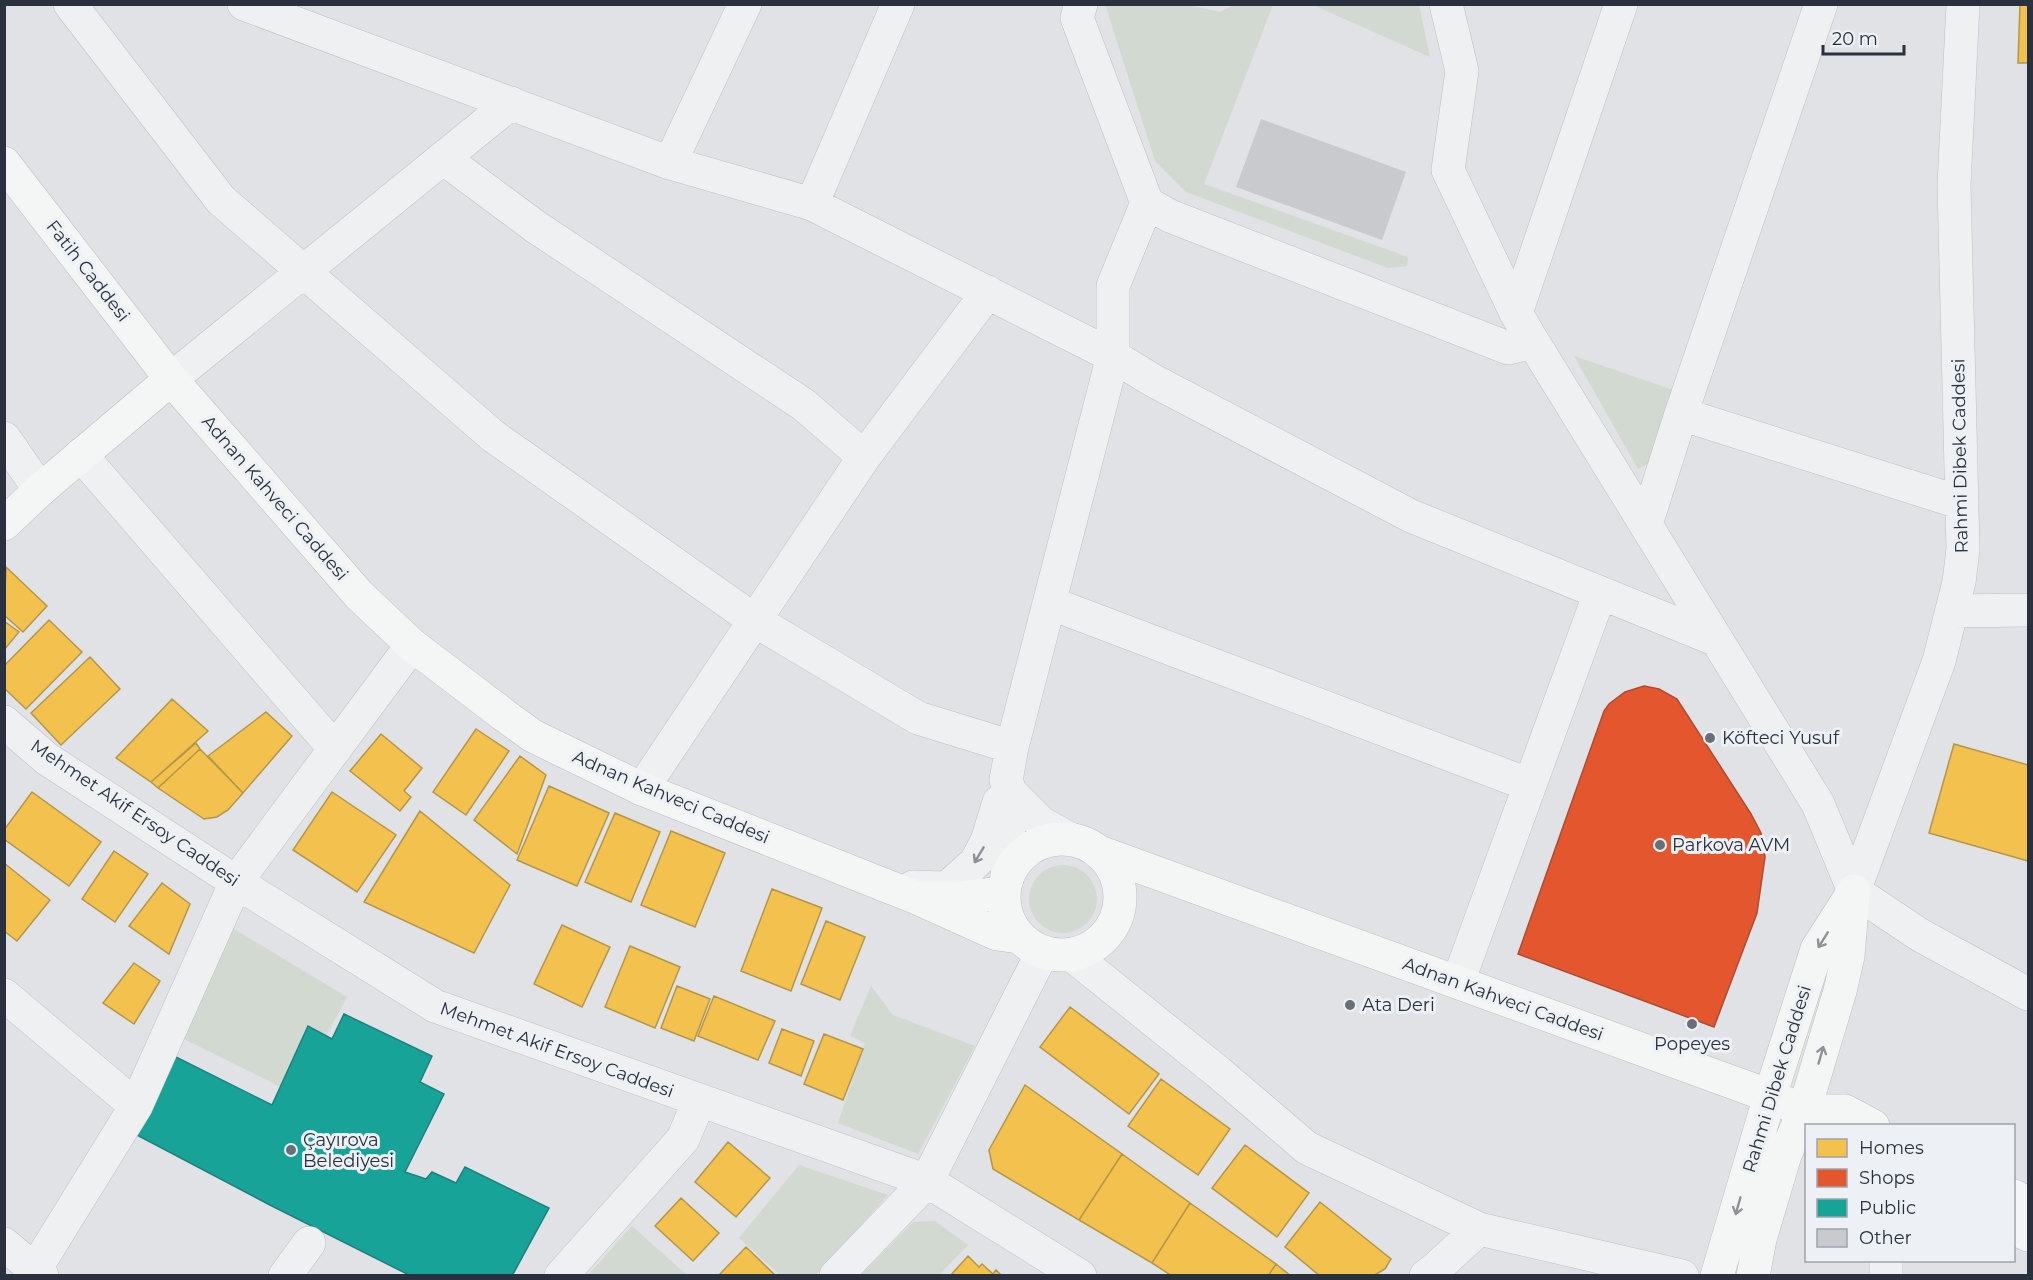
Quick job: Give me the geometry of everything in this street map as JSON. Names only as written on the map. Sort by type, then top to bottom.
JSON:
[{"type":"main road","name":"Fatih Caddesi","points":[[4,163],[171,379]]},
{"type":"main road","points":[[4,524],[40,490],[171,379]]},
{"type":"main road","name":"Adnan Kahveci Caddesi","points":[[171,379],[359,596],[412,645],[533,736],[642,789],[917,898],[998,934],[1044,948]]},
{"type":"main road","points":[[1068,838],[1086,843],[1102,853],[1113,868],[1119,886],[1120,904],[1115,922],[1104,938],[1089,949],[1044,948],[1009,924],[1004,908],[1005,883],[1017,858],[1032,846],[1050,839],[1068,838]]},
{"type":"main road","name":"Adnan Kahveci Caddesi","points":[[1102,853],[1770,1096],[1811,1118]]},
{"type":"main road","points":[[1120,904],[1183,882]]},
{"type":"main road","name":"Adnan Kahveci Caddesi","points":[[917,898],[960,898],[1005,883]]},
{"type":"main road","name":"Rahmi Dibek Caddesi","points":[[1717,1275],[1770,1096],[1817,949],[1854,891]]},
{"type":"main road","name":"Rahmi Dibek Caddesi","points":[[1811,1118],[1848,956],[1854,891]]},
{"type":"main road","points":[[1811,1118],[1845,1112],[1871,1124]]},
{"type":"main road","name":"Rahmi Dibek Caddesi","points":[[1753,1275],[1760,1239],[1785,1155],[1805,1127]]},
{"type":"street","points":[[70,4],[221,200],[493,436],[754,620],[918,717],[1012,747]]},
{"type":"street","points":[[244,4],[670,163],[812,204],[1113,356],[1154,381],[1410,516],[1717,640]]},
{"type":"street","points":[[670,163],[744,4]]},
{"type":"street","points":[[812,204],[898,4]]},
{"type":"street","points":[[1081,4],[1077,18],[1147,203],[1170,216],[1508,348],[1533,342]]},
{"type":"street","points":[[1446,4],[1462,71],[1448,170],[1463,204],[1516,313],[1533,342],[1818,804],[1854,891],[1920,935],[2028,994]]},
{"type":"street","points":[[1516,313],[1621,4]]},
{"type":"street","points":[[1646,524],[1681,414],[1821,4]]},
{"type":"street","name":"Rahmi Dibek Caddesi","points":[[1854,891],[1939,661],[1959,582],[1963,549],[1954,185],[1963,4]]},
{"type":"street","points":[[171,379],[511,102]]},
{"type":"street","points":[[443,158],[536,227],[804,405],[864,457]]},
{"type":"street","points":[[1005,883],[1008,786],[1012,747],[1113,356],[1113,286],[1147,203]]},
{"type":"street","points":[[642,789],[864,457],[988,292]]},
{"type":"street","points":[[1681,414],[1962,502]]},
{"type":"street","points":[[4,438],[40,490]]},
{"type":"street","points":[[81,455],[334,749]]},
{"type":"street","points":[[1458,982],[1600,593]]},
{"type":"street","points":[[1050,603],[1530,785]]},
{"type":"street","points":[[1952,610],[2028,610]]},
{"type":"street","points":[[4,1244],[36,1274],[136,1106],[236,882],[412,645]]},
{"type":"street","name":"Mehmet Akif Ersoy Caddesi","points":[[4,722],[47,759],[236,882],[435,1006],[927,1181],[1080,1275]]},
{"type":"street","points":[[1008,786],[1041,823],[1068,838]]},
{"type":"street","points":[[881,884],[947,888],[976,862],[987,841],[1008,786]]},
{"type":"street","points":[[836,1275],[927,1181],[1044,948],[1218,1072],[1307,1148],[1479,1229],[1682,1275]]},
{"type":"street","points":[[4,994],[136,1106]]},
{"type":"street","points":[[561,1275],[682,1139],[699,1101]]},
{"type":"street","points":[[1426,1275],[1479,1229]]},
{"type":"street","points":[[285,1275],[309,1244]]},
{"type":"shaded area","points":[[1105,4],[1189,5],[1220,12],[1233,5],[1273,5],[1204,184],[1408,257],[1407,266],[1388,268],[1186,192],[1155,161]]},
{"type":"shaded area","points":[[1295,5],[1419,5],[1430,57],[1315,6]]},
{"type":"shaded area","points":[[1574,356],[1676,391],[1653,461],[1638,469]]},
{"type":"shaded area","points":[[1070,865],[1082,871],[1091,880],[1097,892],[1095,912],[1087,923],[1070,933],[1056,933],[1039,923],[1031,912],[1029,892],[1039,875],[1050,867]]},
{"type":"shaded area","points":[[229,926],[347,997],[295,1094],[182,1038]]},
{"type":"shaded area","points":[[871,986],[893,1015],[975,1046],[918,1154],[838,1123],[865,1043],[850,1036]]},
{"type":"shaded area","points":[[799,1165],[888,1195],[816,1275],[780,1275],[739,1238]]},
{"type":"shaded area","points":[[935,1221],[968,1245],[939,1275],[861,1275],[913,1222]]},
{"type":"shaded area","points":[[632,1226],[687,1275],[588,1275]]},
{"type":"building: Homes","points":[[2020,4],[2028,4],[2028,63],[2018,63]]},
{"type":"building: Homes","points":[[6,567],[47,606],[23,632],[4,615]]},
{"type":"building: Homes","points":[[49,620],[82,652],[26,709],[4,688],[4,666]]},
{"type":"building: Homes","points":[[4,621],[19,632],[4,650]]},
{"type":"building: Homes","points":[[90,657],[120,689],[61,745],[31,713]]},
{"type":"building: Homes","points":[[172,699],[208,731],[151,782],[116,758]]},
{"type":"building: Homes","points":[[266,712],[292,736],[243,793],[208,756]]},
{"type":"building: Homes","points":[[476,729],[509,751],[466,815],[433,792]]},
{"type":"building: Homes","points":[[381,734],[422,768],[404,791],[411,797],[400,811],[350,771]]},
{"type":"building: Homes","points":[[196,743],[200,749],[158,788],[151,782]]},
{"type":"building: Homes","points":[[1954,744],[2028,765],[2028,861],[1929,833]]},
{"type":"building: Homes","points":[[200,749],[243,793],[228,810],[217,817],[204,819],[158,788]]},
{"type":"building: Homes","points":[[520,756],[546,775],[517,854],[474,820]]},
{"type":"building: Homes","points":[[549,786],[609,813],[577,886],[517,860]]},
{"type":"building: Homes","points":[[32,792],[101,842],[69,886],[4,839],[4,830]]},
{"type":"building: Homes","points":[[332,792],[396,835],[357,892],[293,850]]},
{"type":"building: Homes","points":[[420,811],[510,885],[474,953],[364,902]]},
{"type":"building: Homes","points":[[615,813],[660,832],[631,902],[585,882]]},
{"type":"building: Homes","points":[[671,831],[725,853],[695,927],[641,905]]},
{"type":"building: Homes","points":[[114,851],[148,874],[115,922],[82,899]]},
{"type":"building: Homes","points":[[4,863],[50,900],[17,941],[4,931]]},
{"type":"building: Homes","points":[[162,883],[190,904],[169,954],[129,926]]},
{"type":"building: Homes","points":[[772,889],[822,908],[791,991],[741,971]]},
{"type":"building: Homes","points":[[826,921],[865,937],[840,1000],[801,984]]},
{"type":"building: Homes","points":[[562,925],[610,947],[582,1007],[534,984]]},
{"type":"building: Homes","points":[[630,946],[680,967],[655,1028],[605,1007]]},
{"type":"building: Homes","points":[[134,963],[160,981],[134,1024],[103,1003]]},
{"type":"building: Homes","points":[[677,986],[710,999],[694,1041],[661,1028]]},
{"type":"building: Homes","points":[[714,996],[775,1021],[758,1060],[698,1036]]},
{"type":"building: Homes","points":[[1070,1007],[1159,1074],[1129,1114],[1040,1047]]},
{"type":"building: Homes","points":[[782,1029],[814,1041],[801,1076],[769,1063]]},
{"type":"building: Homes","points":[[824,1034],[863,1049],[843,1100],[804,1084]]},
{"type":"building: Homes","points":[[1161,1079],[1230,1129],[1198,1175],[1128,1126]]},
{"type":"building: Homes","points":[[1025,1085],[1122,1154],[1079,1220],[993,1169],[989,1150]]},
{"type":"building: Homes","points":[[728,1142],[770,1178],[736,1217],[695,1182]]},
{"type":"building: Homes","points":[[1245,1145],[1309,1193],[1277,1237],[1212,1188]]},
{"type":"building: Homes","points":[[1122,1154],[1190,1203],[1152,1263],[1079,1220]]},
{"type":"building: Homes","points":[[681,1198],[719,1233],[693,1261],[655,1226]]},
{"type":"building: Homes","points":[[1320,1202],[1391,1259],[1385,1269],[1373,1276],[1320,1276],[1285,1247]]},
{"type":"building: Homes","points":[[1190,1203],[1276,1264],[1268,1276],[1172,1276],[1152,1263]]},
{"type":"building: Homes","points":[[746,1247],[776,1276],[722,1276],[720,1274]]},
{"type":"building: Homes","points":[[968,1256],[979,1267],[982,1264],[993,1274],[996,1270],[1002,1276],[950,1276]]},
{"type":"building: Homes","points":[[1276,1264],[1291,1276],[1268,1276]]},
{"type":"building: Shops","name":"Parkova AVM","points":[[1644,686],[1659,689],[1677,699],[1761,833],[1765,857],[1757,913],[1714,1027],[1518,954],[1604,711],[1609,704],[1625,692]]},
{"type":"building: Public","name":"Çayırova Belediyesi","points":[[344,1014],[432,1056],[420,1082],[444,1094],[405,1172],[426,1179],[432,1172],[456,1183],[465,1167],[549,1208],[512,1276],[411,1276],[131,1132],[170,1054],[272,1105],[308,1026],[332,1039]]},
{"type":"building: Other","points":[[1261,119],[1406,172],[1382,240],[1236,187]]},
{"type":"place","name":"Köfteci Yusuf","points":[[1710,738]]},
{"type":"place","name":"Parkova AVM","points":[[1660,845]]},
{"type":"place","name":"Ata Deri","points":[[1350,1005]]},
{"type":"place","name":"Popeyes","points":[[1692,1024]]},
{"type":"place","name":"Çayırova Belediyesi","points":[[291,1150]]}]
